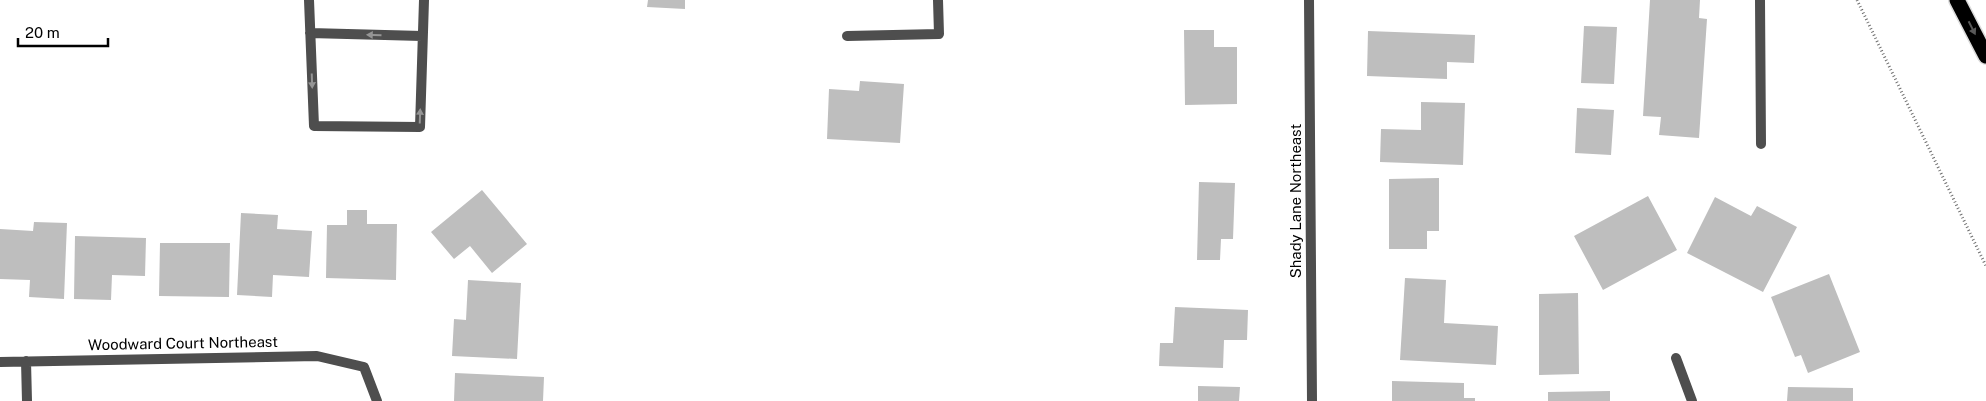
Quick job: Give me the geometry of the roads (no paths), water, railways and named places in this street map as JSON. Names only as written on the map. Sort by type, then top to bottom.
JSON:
[{"type":"highway","points":[[1958,0],[1986,56]]},
{"type":"street","points":[[309,0],[314,126],[420,127],[424,0]]},
{"type":"street","points":[[847,36],[939,34],[938,0]]},
{"type":"street","name":"Shady Lane Northeast","points":[[1309,0],[1312,401]]},
{"type":"street","points":[[1760,0],[1761,144]]},
{"type":"street","points":[[310,32],[422,36]]},
{"type":"street","name":"Woodward Court Northeast","points":[[0,362],[317,356],[364,367],[377,401]]},
{"type":"street","points":[[1676,358],[1692,401]]},
{"type":"street","points":[[26,361],[27,401]]}]
